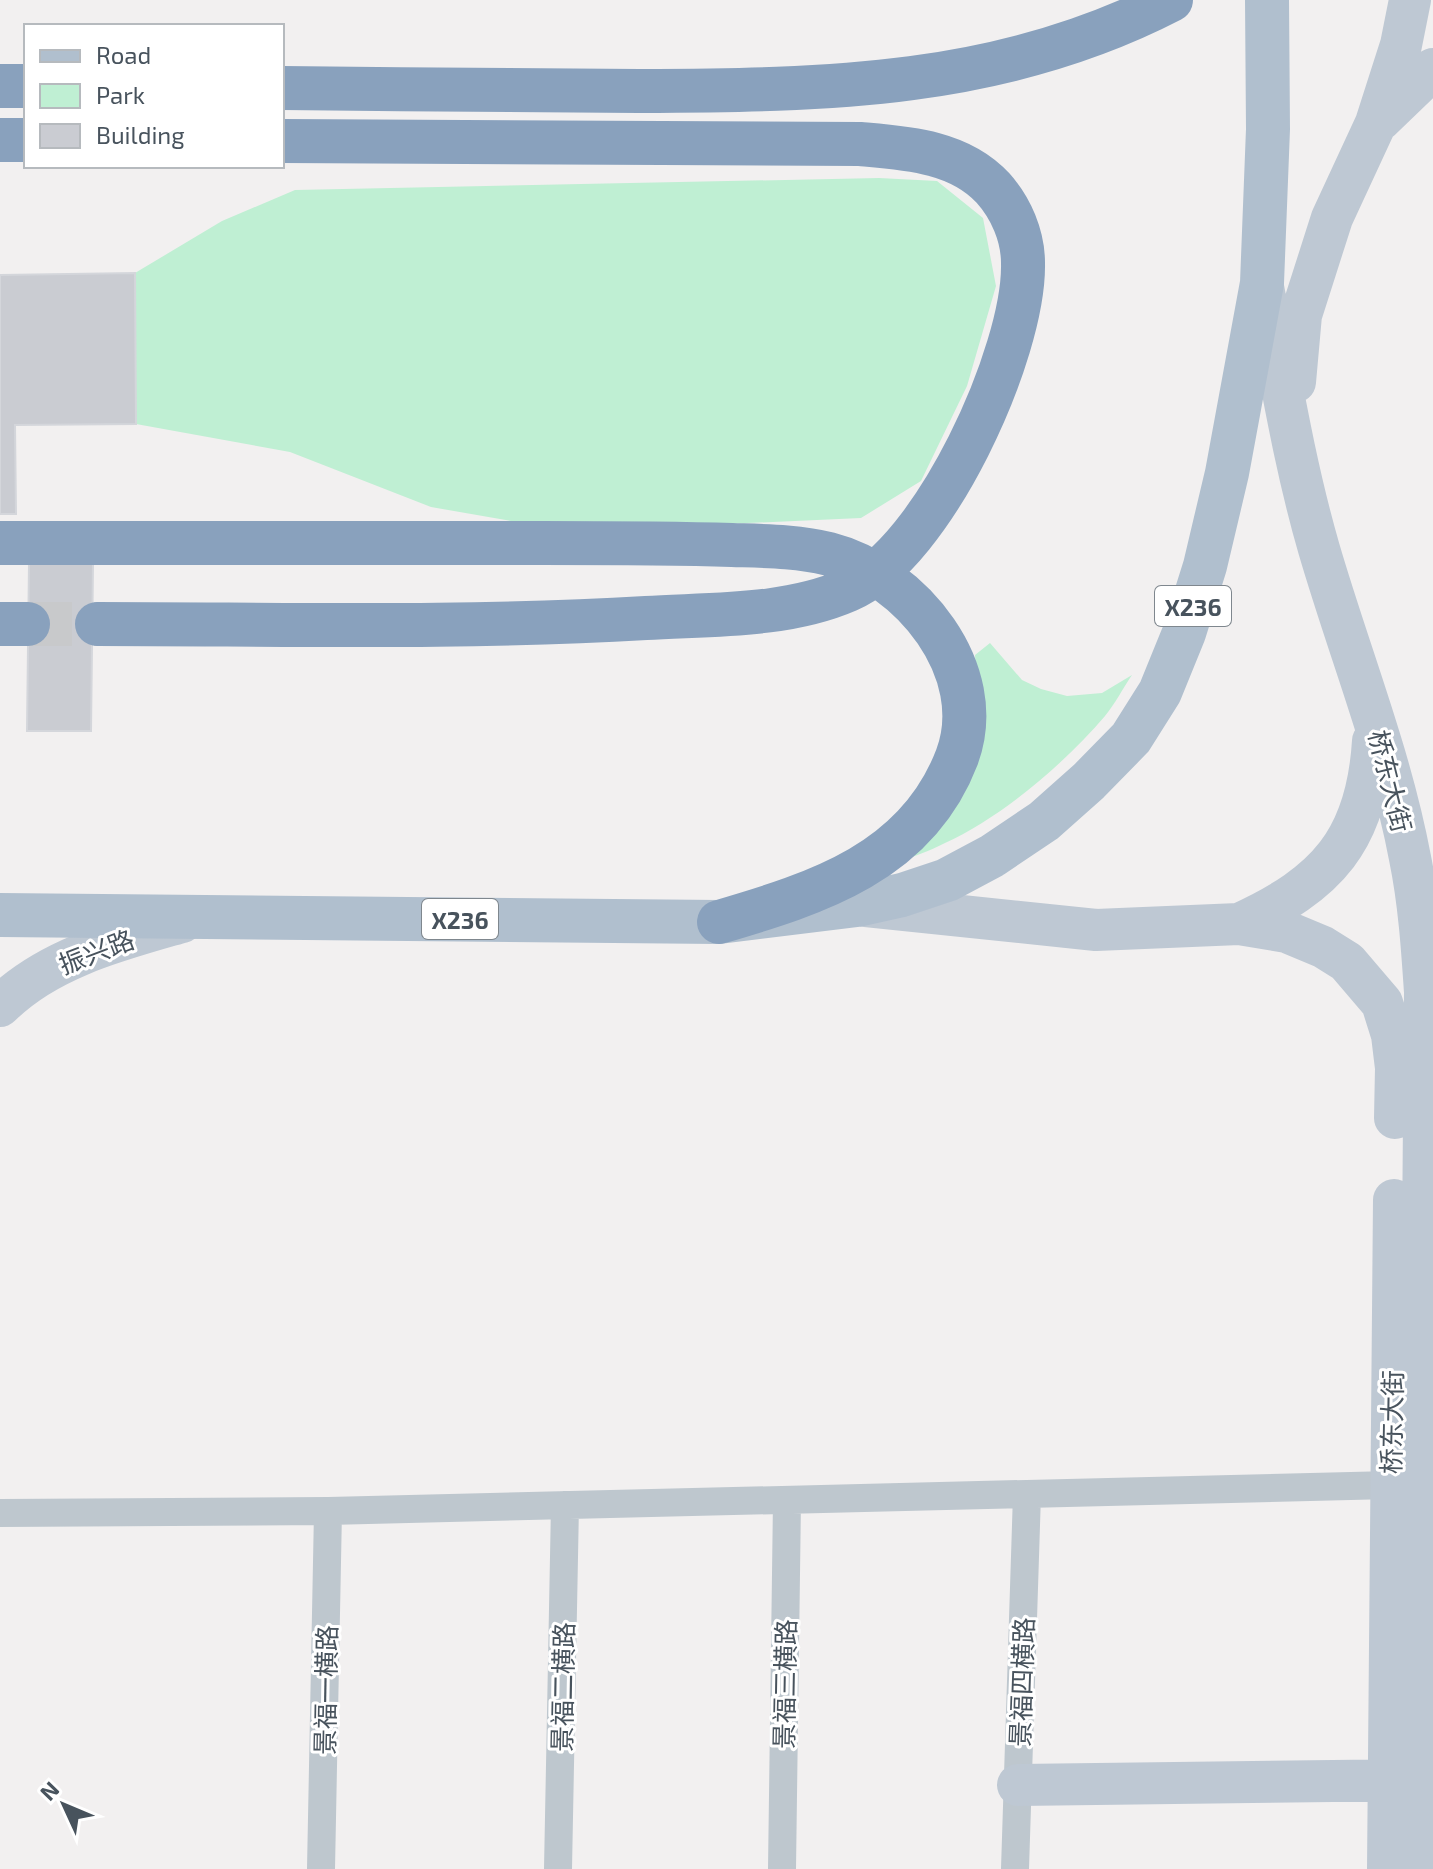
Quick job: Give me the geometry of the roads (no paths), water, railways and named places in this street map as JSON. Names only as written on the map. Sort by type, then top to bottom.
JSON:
[{"type":"highway","points":[[284,88],[769,90],[871,84],[949,74],[1046,51],[1135,19],[1171,0]]},
{"type":"highway","points":[[0,86],[24,86]]},
{"type":"highway","points":[[0,140],[24,140]]},
{"type":"highway","points":[[97,624],[492,625],[743,612],[799,605],[847,591],[873,577],[895,558],[914,537],[945,491],[989,401],[1017,311],[1023,264],[1021,242],[1006,205],[978,174],[955,161],[914,149],[860,144],[284,141]]},
{"type":"highway","points":[[0,543],[659,542],[785,547],[829,554],[871,569],[923,615],[941,638],[958,675],[966,717],[961,746],[949,778],[932,806],[909,833],[872,861],[832,884],[719,922]]},
{"type":"main road","name":"X236","points":[[0,915],[719,922],[857,905],[902,895],[947,880],[992,856],[1044,821],[1131,738],[1160,692],[1184,633],[1205,566],[1227,473],[1262,283],[1268,129],[1267,0]]},
{"type":"street","points":[[1291,427],[1301,315],[1332,218],[1376,123],[1401,45],[1410,0]]},
{"type":"street","points":[[1376,123],[1433,69]]},
{"type":"street","name":"桥东大街","points":[[1262,283],[1319,547],[1375,719],[1410,858],[1420,919],[1425,992],[1427,1423],[1404,1780],[1388,1869]]},
{"type":"street","points":[[1239,924],[1276,907],[1306,886],[1333,861],[1353,830],[1367,795],[1375,719]]},
{"type":"street","name":"桥东大街","points":[[857,905],[1096,930],[1239,924],[1287,932],[1323,947],[1347,962],[1382,1003],[1392,1035],[1396,1068],[1391,1485],[1404,1780],[1418,1869]]},
{"type":"street","name":"振兴路","points":[[0,1006],[49,969],[140,934],[201,917]]},
{"type":"street","points":[[0,1513],[328,1511],[1391,1485]]},
{"type":"street","name":"景福四横路","points":[[1015,1869],[1027,1494]]},
{"type":"street","name":"景福三横路","points":[[782,1869],[787,1500]]},
{"type":"street","name":"景福二横路","points":[[558,1869],[565,1505]]},
{"type":"street","name":"景福一横路","points":[[321,1869],[328,1511]]},
{"type":"street","points":[[1018,1785],[1404,1780]]},
{"type":"tunnel","points":[[28,624],[97,624]]}]
